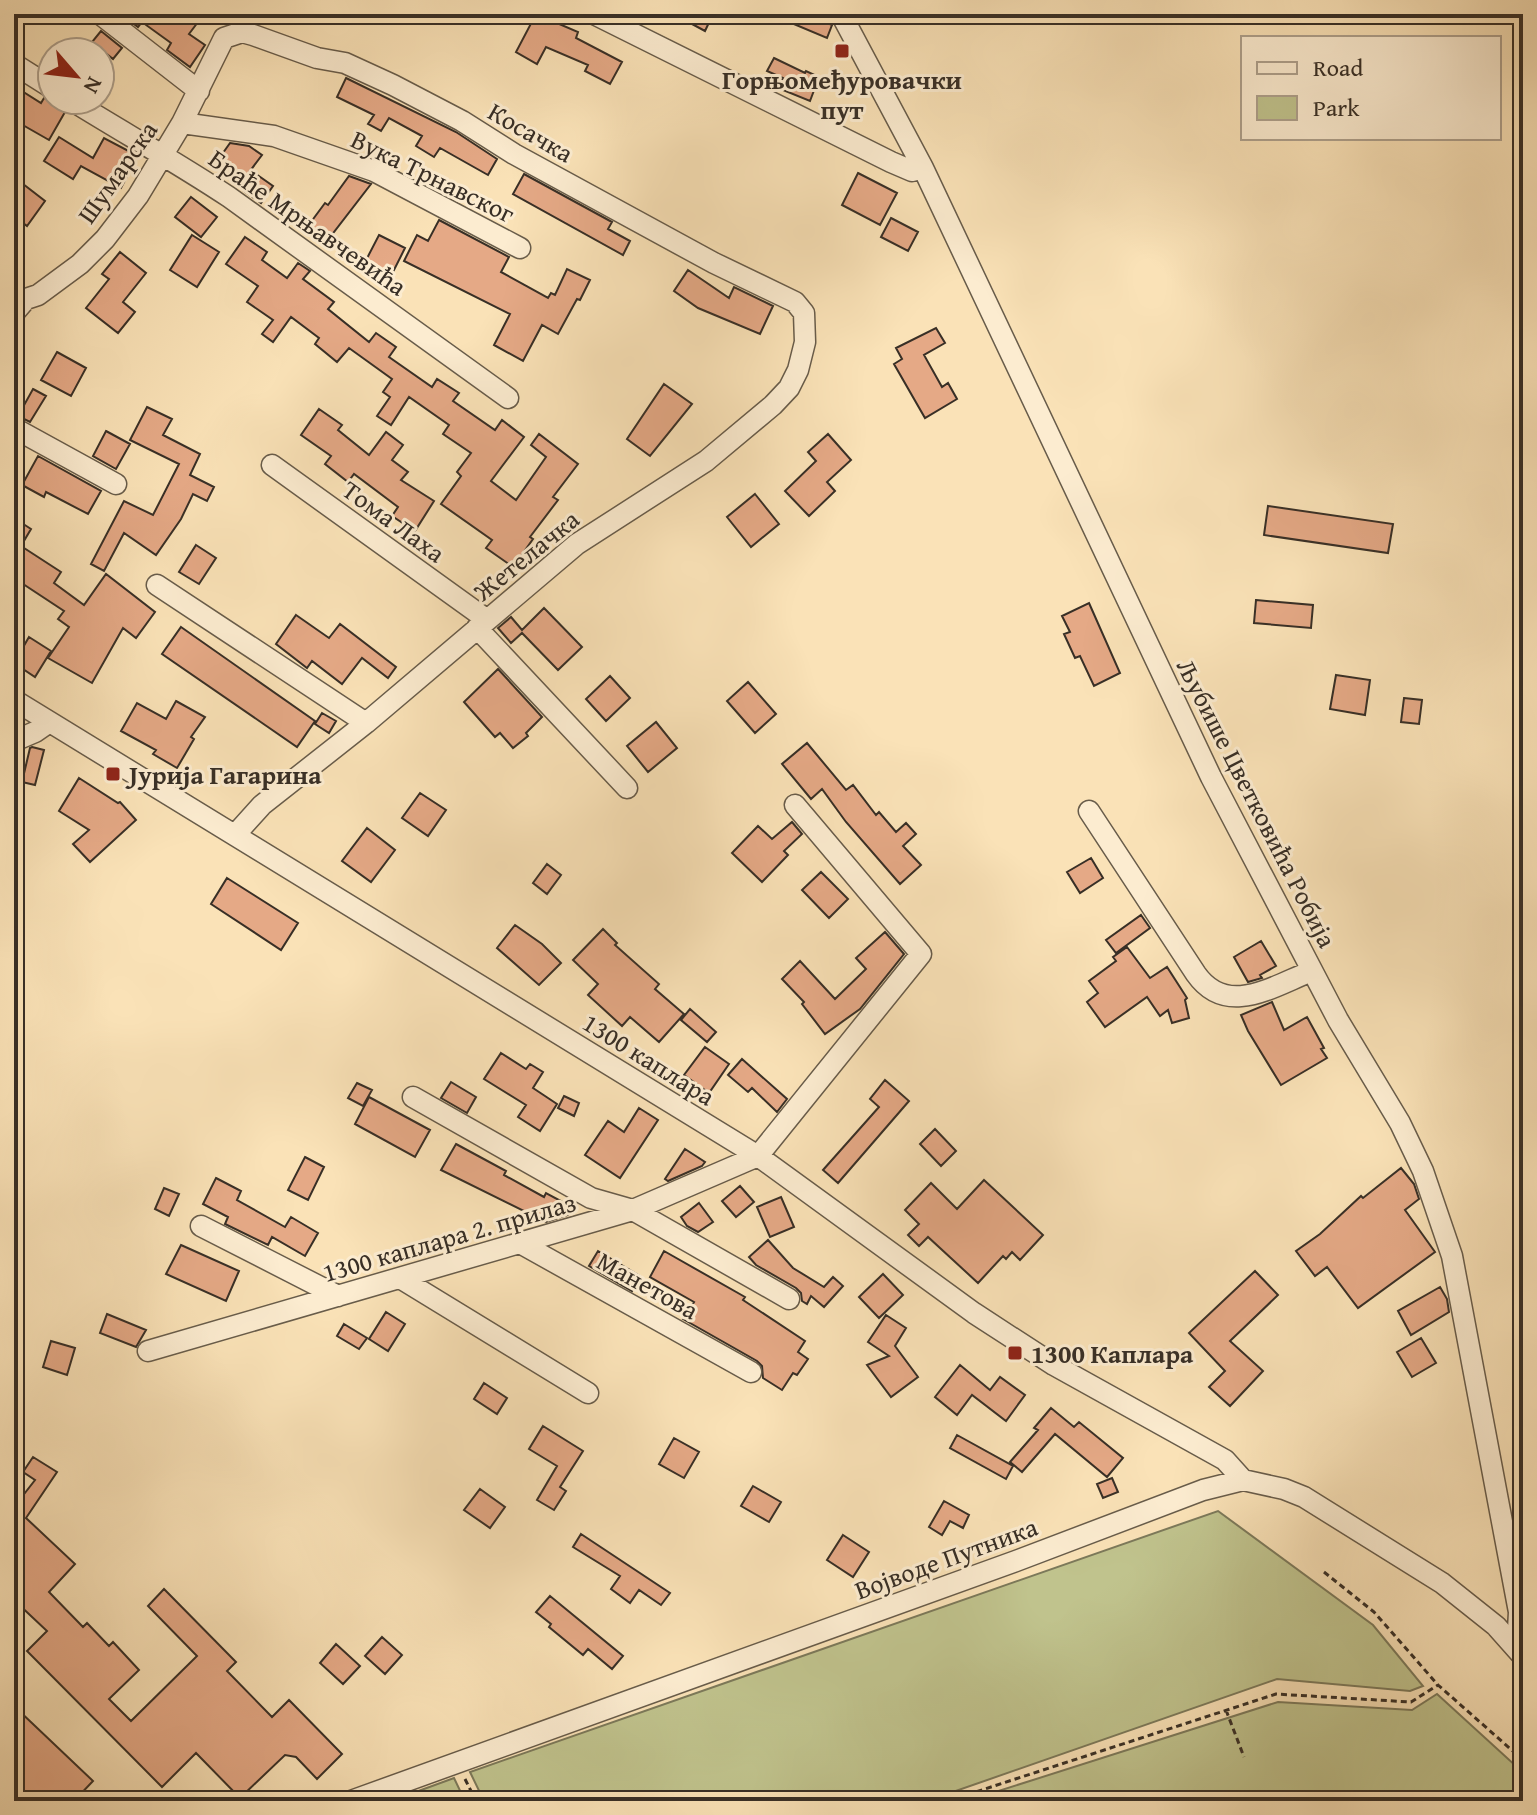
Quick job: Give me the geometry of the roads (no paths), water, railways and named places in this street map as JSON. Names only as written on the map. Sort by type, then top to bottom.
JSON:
[{"type":"street","points":[[100,14],[199,91]]},
{"type":"street","points":[[594,14],[891,162],[912,171],[923,168]]},
{"type":"street","name":"Љубише Цветковића Робија","points":[[841,14],[923,168],[1211,777],[1338,1020],[1400,1123],[1423,1171],[1447,1238],[1521,1610],[1520,1653]]},
{"type":"street","name":"Косачка","points":[[231,34],[242,32],[317,58],[345,63],[393,85],[714,263],[795,302]]},
{"type":"street","name":"Шумарска","points":[[18,301],[38,295],[57,282],[105,239],[138,196],[182,123],[218,48],[224,38],[231,34]]},
{"type":"street","points":[[14,64],[36,78]]},
{"type":"street","name":"Браће Мрњавчевића","points":[[97,116],[161,156],[187,168],[508,398]]},
{"type":"street","name":"Вука Трнавског","points":[[182,123],[274,136],[374,171],[520,248]]},
{"type":"street","name":"Жетелачка","points":[[235,835],[262,805],[366,723],[577,544],[706,461],[773,405],[789,388],[798,370],[805,342],[804,313],[795,302]]},
{"type":"street","points":[[14,428],[116,484]]},
{"type":"street","name":"Тома Лаха","points":[[272,465],[482,624],[627,788]]},
{"type":"street","points":[[157,585],[366,723]]},
{"type":"street","name":"1300 каплара","points":[[14,700],[758,1156],[974,1313],[1081,1381],[1225,1460],[1243,1480]]},
{"type":"street","points":[[14,741],[48,723]]},
{"type":"street","points":[[758,1156],[921,954],[795,805]]},
{"type":"street","points":[[1089,811],[1196,974],[1209,988],[1226,996],[1242,998],[1312,971]]},
{"type":"street","points":[[413,1097],[591,1198],[633,1210],[789,1299]]},
{"type":"street","name":"1300 каплара 2. прилаз","points":[[148,1351],[633,1210],[758,1156]]},
{"type":"street","points":[[201,1226],[338,1296]]},
{"type":"street","name":"Манетова","points":[[520,1243],[751,1372]]},
{"type":"street","points":[[400,1278],[588,1393]]},
{"type":"street","name":"Војводе Путника","points":[[351,1801],[1002,1566],[1203,1490],[1243,1480],[1304,1497],[1442,1583],[1496,1626],[1520,1653]]},
{"type":"place","name":"Горњомеђуровачки пут","points":[[842,51]]},
{"type":"place","name":"Јурија Гагарина","points":[[113,774]]},
{"type":"place","name":"1300 Каплара","points":[[1015,1353]]}]
